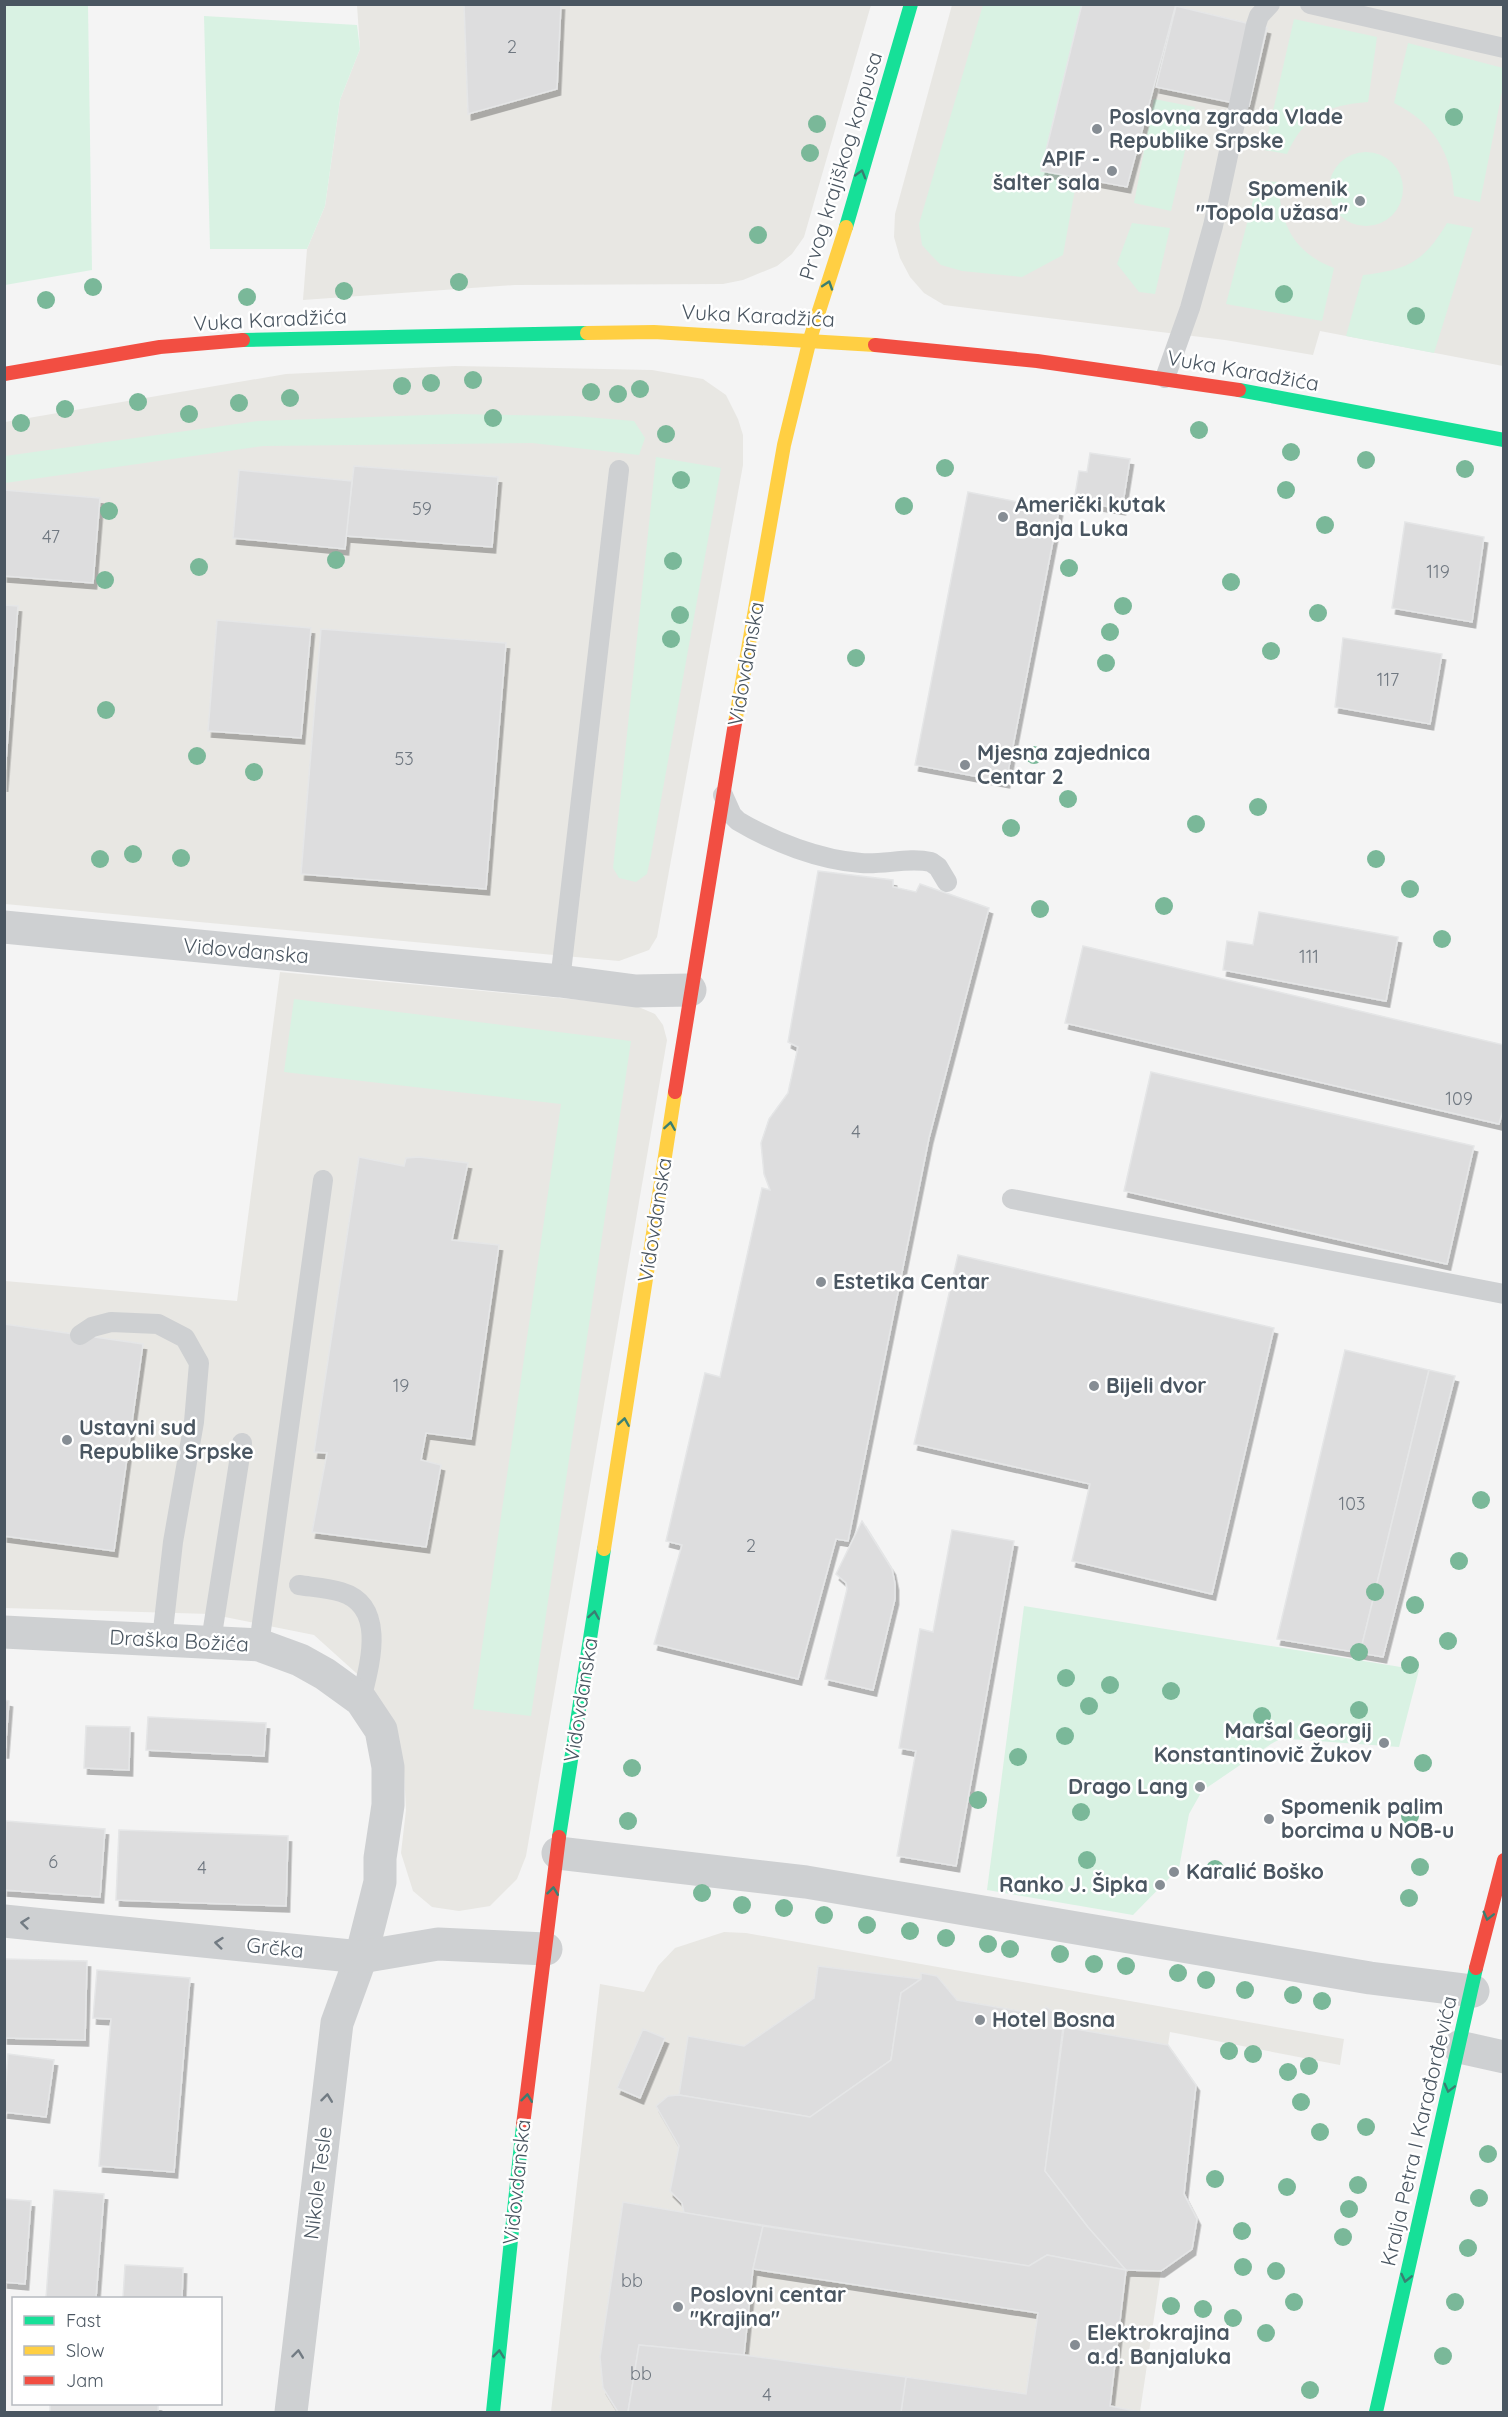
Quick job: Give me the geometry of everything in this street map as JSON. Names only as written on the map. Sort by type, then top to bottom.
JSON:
[{"type":"main road","name":"Prvog krajiškog korpusa","points":[[810,339],[911,4]]},
{"type":"main road","name":"Vuka Karadžića","points":[[4,374],[160,346],[261,338],[654,332],[810,339],[1064,364],[1165,378],[1503,440]]},
{"type":"main road","name":"Vidovdanska","points":[[493,2412],[520,2151],[558,1852],[722,793],[784,445],[810,339]]},
{"type":"main road","name":"Kralja Petra I Karađorđevića","points":[[1376,2412],[1473,1990],[1487,1918],[1503,1860]]},
{"type":"street","name":"Vidovdanska","points":[[4,927],[560,981],[636,992],[690,990]]},
{"type":"street","name":"Draška Božića","points":[[4,1632],[259,1645],[300,1660],[325,1674],[361,1700],[381,1730],[388,1767],[388,1796],[380,1882],[360,1957]]},
{"type":"street","points":[[558,1852],[806,1882],[1370,1978],[1473,1990]]},
{"type":"street","name":"Grčka","points":[[4,1921],[360,1957],[438,1944],[546,1949]]},
{"type":"street","name":"Nikole Tesle","points":[[291,2412],[336,2030],[360,1957]]},
{"type":"street","points":[[1459,2047],[1503,2057]]},
{"type":"lane","points":[[1165,378],[1190,308],[1213,226],[1228,144],[1256,25],[1259,16],[1270,4]]},
{"type":"lane","points":[[1310,4],[1503,48]]},
{"type":"lane","points":[[560,981],[619,470]]},
{"type":"lane","points":[[722,793],[732,815],[738,821],[822,857],[862,863],[922,860],[939,867],[947,882]]},
{"type":"lane","points":[[259,1645],[323,1180]]},
{"type":"lane","points":[[1012,1199],[1503,1294]]},
{"type":"lane","points":[[80,1335],[92,1327],[111,1322],[158,1324],[185,1338],[199,1363],[194,1422],[173,1542],[162,1639]]},
{"type":"lane","points":[[211,1641],[242,1443]]},
{"type":"lane","points":[[299,1586],[342,1592],[358,1602],[369,1617],[372,1651],[361,1700]]},
{"type":"shaded area","points":[[357,5],[871,5],[804,237],[792,254],[777,266],[743,280],[723,284],[515,285],[303,300],[307,249],[325,206],[340,100],[360,49]]},
{"type":"shaded area","points":[[952,5],[1503,5],[1503,366],[1320,331],[1313,355],[1225,340],[944,305],[924,293],[910,277],[900,258],[894,237],[895,214]]},
{"type":"shaded area","points":[[455,366],[652,370],[703,379],[726,395],[738,419],[743,435],[743,465],[657,937],[649,950],[619,961],[5,904],[5,422],[286,374]]},
{"type":"shaded area","points":[[280,972],[634,1005],[655,1014],[663,1025],[667,1040],[526,1856],[517,1879],[490,1906],[459,1911],[432,1907],[413,1891],[401,1853],[406,1810],[404,1771],[365,1681],[314,1635],[210,1614],[5,1608],[5,1281],[237,1301]]},
{"type":"shaded area","points":[[724,1932],[746,1933],[1344,2039],[1340,2065],[1170,2032],[1168,2045],[1196,2085],[1184,2194],[1197,2219],[1192,2249],[1161,2271],[1140,2412],[551,2412],[600,1984],[644,1992],[658,1966],[675,1948]]},
{"type":"green space","points":[[5,4],[88,5],[92,270],[5,285]]},
{"type":"green space","points":[[983,5],[1082,5],[1041,170],[1077,178],[1063,255],[1022,277],[962,271],[941,265],[922,245],[919,224]]},
{"type":"green space","points":[[204,16],[357,25],[360,49],[340,100],[325,206],[307,249],[210,249]]},
{"type":"green space","points":[[1294,19],[1377,37],[1368,102],[1340,106],[1318,115],[1301,130],[1287,154],[1264,150]]},
{"type":"green space","points":[[1408,43],[1503,68],[1503,87],[1480,202],[1454,196],[1449,166],[1438,140],[1420,120],[1394,103]]},
{"type":"green space","points":[[1154,99],[1195,107],[1171,211],[1134,203]]},
{"type":"green space","points":[[1359,152],[1373,152],[1387,158],[1397,168],[1403,182],[1403,196],[1397,210],[1387,220],[1373,226],[1359,226],[1345,220],[1335,210],[1329,196],[1329,182],[1335,168],[1345,158]]},
{"type":"green space","points":[[1258,181],[1279,182],[1282,211],[1291,235],[1309,254],[1334,268],[1322,321],[1226,304]]},
{"type":"green space","points":[[1132,223],[1170,228],[1155,294],[1139,292],[1117,264]]},
{"type":"green space","points":[[1447,223],[1473,228],[1434,353],[1346,336],[1363,275],[1403,267],[1413,262],[1430,247]]},
{"type":"green space","points":[[455,414],[574,416],[634,421],[645,438],[639,455],[532,443],[263,446],[5,483],[5,456],[258,421]]},
{"type":"green space","points":[[656,457],[721,468],[651,855],[647,874],[636,882],[619,878],[613,868]]},
{"type":"green space","points":[[294,999],[631,1041],[531,1716],[473,1709],[561,1104],[284,1072]]},
{"type":"green space","points":[[1024,1606],[1419,1670],[1399,1747],[1290,1739],[1280,1739],[1271,1744],[1202,1791],[1189,1814],[1179,1868],[1133,1915],[987,1890]]},
{"type":"building","points":[[464,4],[561,4],[557,89],[468,114]]},
{"type":"building","name":"Poslovna zgrada Vlade Republike Srpske","points":[[1082,4],[1176,4],[1127,187],[1041,171]]},
{"type":"building","points":[[1176,6],[1267,28],[1249,106],[1156,87]]},
{"type":"building","points":[[1090,453],[1130,459],[1122,509],[1074,501],[1079,471],[1087,472]]},
{"type":"building","points":[[354,466],[498,477],[492,547],[346,536]]},
{"type":"building","points":[[239,470],[352,481],[345,549],[233,538]]},
{"type":"building","points":[[4,490],[100,498],[93,583],[4,576]]},
{"type":"building","points":[[968,492],[1059,510],[1006,782],[915,765]]},
{"type":"building","points":[[1405,522],[1484,537],[1472,622],[1392,608]]},
{"type":"building","points":[[4,605],[18,606],[4,786]]},
{"type":"building","points":[[217,620],[311,628],[301,738],[208,731]]},
{"type":"building","points":[[321,629],[506,643],[486,889],[301,874]]},
{"type":"building","points":[[1343,638],[1442,654],[1430,724],[1335,707]]},
{"type":"building","name":"Estetika Centar","points":[[818,871],[893,880],[893,887],[916,892],[920,884],[989,908],[929,1138],[848,1541],[836,1539],[798,1679],[654,1644],[682,1545],[666,1541],[705,1373],[720,1377],[762,1188],[770,1190],[764,1174],[761,1143],[769,1119],[788,1093],[798,1047],[788,1042]]},
{"type":"building","points":[[1259,912],[1398,937],[1386,1001],[1223,970],[1227,941],[1253,945]]},
{"type":"building","points":[[1083,946],[1504,1045],[1504,1107],[1499,1124],[1065,1023]]},
{"type":"building","points":[[1151,1072],[1474,1146],[1447,1264],[1124,1191]]},
{"type":"building","points":[[359,1157],[404,1166],[406,1158],[419,1157],[468,1163],[452,1240],[499,1245],[471,1439],[426,1433],[421,1460],[441,1465],[426,1547],[312,1532],[327,1453],[314,1452]]},
{"type":"building","name":"Bijeli dvor","points":[[958,1255],[1274,1328],[1212,1594],[1072,1561],[1090,1484],[914,1444]]},
{"type":"building","name":"Ustavni sud Republike Srpske","points":[[4,1324],[143,1344],[114,1551],[4,1536]]},
{"type":"building","points":[[1345,1350],[1429,1370],[1360,1653],[1277,1639]]},
{"type":"building","points":[[1429,1370],[1455,1376],[1383,1657],[1360,1653]]},
{"type":"building","points":[[862,1521],[892,1569],[895,1584],[895,1599],[873,1690],[825,1679],[847,1589],[846,1583],[836,1574]]},
{"type":"building","points":[[952,1530],[1014,1541],[956,1866],[897,1856],[916,1751],[899,1748],[920,1629],[933,1632]]},
{"type":"building","points":[[4,1700],[9,1701],[5,1752],[4,1752]]},
{"type":"building","points":[[148,1717],[266,1723],[264,1756],[146,1750]]},
{"type":"building","points":[[86,1726],[130,1727],[129,1770],[84,1768]]},
{"type":"building","points":[[6,1821],[105,1829],[100,1897],[4,1890]]},
{"type":"building","points":[[119,1830],[288,1836],[286,1906],[116,1900]]},
{"type":"building","points":[[4,1959],[87,1961],[85,2040],[4,2038]]},
{"type":"building","points":[[818,1966],[921,1979],[901,1993],[891,2060],[810,2117],[679,2095],[688,2036],[744,2046],[814,1998]]},
{"type":"building","points":[[97,1970],[190,1978],[174,2172],[99,2166],[111,2019],[93,2018]]},
{"type":"building","points":[[921,1973],[937,1976],[957,2000],[1037,2014],[1046,2007],[1064,2019],[1045,2171],[1088,2227],[1126,2270],[1047,2255],[1029,2266],[684,2213],[682,2203],[670,2191],[679,2146],[656,2106],[668,2096],[679,2095],[810,2117],[891,2060],[901,1993],[921,1979]]},
{"type":"building","points":[[1064,2027],[1168,2045],[1196,2085],[1184,2194],[1197,2219],[1192,2249],[1161,2271],[1126,2270],[1088,2227],[1045,2171]]},
{"type":"building","points":[[643,2029],[665,2038],[640,2098],[617,2088]]},
{"type":"building","points":[[8,2054],[54,2060],[46,2117],[4,2112]]},
{"type":"building","points":[[54,2190],[104,2194],[96,2297],[46,2297]]},
{"type":"building","points":[[4,2199],[31,2201],[25,2284],[4,2282]]},
{"type":"building","name":"Poslovni centar \"Krajina\"","points":[[623,2202],[763,2226],[753,2269],[744,2355],[639,2345],[628,2412],[618,2412],[603,2388],[600,2357]]},
{"type":"building","name":"Elektrokrajina a.d. Banjaluka","points":[[763,2226],[1029,2266],[1047,2255],[1126,2270],[1110,2406],[1140,2412],[901,2412],[906,2377],[1026,2394],[1038,2313],[753,2269]]},
{"type":"building","points":[[125,2265],[183,2268],[182,2297],[123,2297]]},
{"type":"building","points":[[639,2345],[744,2355],[906,2377],[901,2412],[628,2412]]},
{"type":"building","points":[[50,2405],[158,2405],[158,2412],[50,2412]]},
{"type":"traffic: fast","points":[[846,227],[911,4]]},
{"type":"traffic: fast","points":[[243,340],[587,333]]},
{"type":"traffic: fast","points":[[1239,390],[1504,440]]},
{"type":"traffic: fast","points":[[559,1837],[604,1549]]},
{"type":"traffic: fast","points":[[1376,2412],[1476,1968]]},
{"type":"traffic: fast","points":[[493,2412],[523,2125]]},
{"type":"traffic: slow","points":[[735,723],[784,445],[810,339],[846,227]]},
{"type":"traffic: slow","points":[[587,333],[654,332],[875,345]]},
{"type":"traffic: slow","points":[[604,1549],[675,1092]]},
{"type":"traffic: jam","points":[[4,374],[160,347],[243,340]]},
{"type":"traffic: jam","points":[[875,345],[1037,361],[1239,390]]},
{"type":"traffic: jam","points":[[675,1092],[735,723]]},
{"type":"traffic: jam","points":[[523,2125],[559,1837]]},
{"type":"traffic: jam","points":[[1476,1968],[1504,1860]]},
{"type":"place","name":"Poslovna zgrada Vlade Republike Srpske","points":[[1097,129]]},
{"type":"place","name":"APIF - šalter sala","points":[[1112,171]]},
{"type":"place","name":"Spomenik \"Topola užasa\"","points":[[1360,201]]},
{"type":"place","name":"Američki kutak Banja Luka","points":[[1003,517]]},
{"type":"place","name":"Mjesna zajednica Centar 2","points":[[965,765]]},
{"type":"place","name":"Estetika Centar","points":[[821,1282]]},
{"type":"place","name":"Bijeli dvor","points":[[1094,1386]]},
{"type":"place","name":"Ustavni sud Republike Srpske","points":[[67,1440]]},
{"type":"place","name":"Maršal Georgij Konstantinovič Žukov","points":[[1384,1743]]},
{"type":"place","name":"Drago Lang","points":[[1200,1787]]},
{"type":"place","name":"Spomenik palim borcima u NOB-u","points":[[1269,1819]]},
{"type":"place","name":"Karalić Boško","points":[[1174,1872]]},
{"type":"place","name":"Ranko J. Šipka","points":[[1160,1885]]},
{"type":"place","name":"Hotel Bosna","points":[[980,2020]]},
{"type":"place","name":"Poslovni centar \"Krajina\"","points":[[678,2307]]},
{"type":"place","name":"Elektrokrajina a.d. Banjaluka","points":[[1075,2345]]}]
